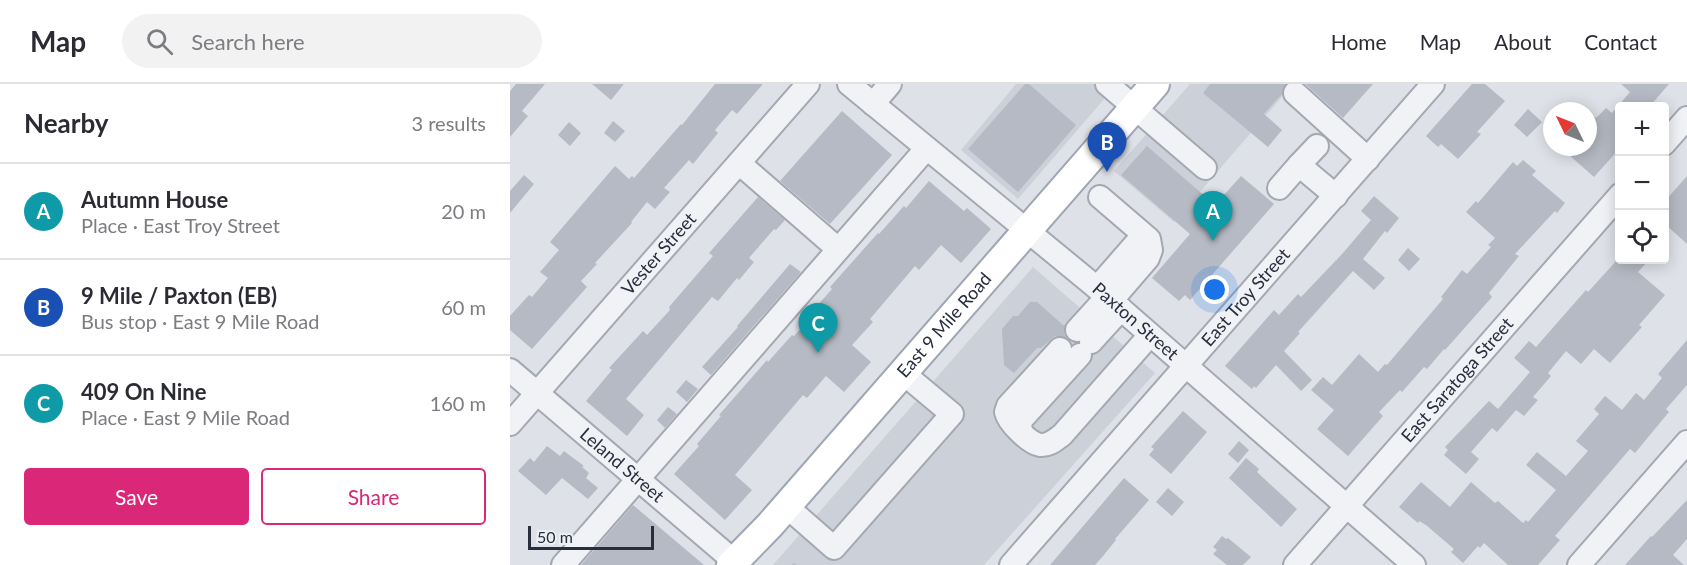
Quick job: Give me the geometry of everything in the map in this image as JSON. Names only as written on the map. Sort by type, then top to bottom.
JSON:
[{"type":"main road","name":"East 9 Mile Road","points":[[733,563],[786,506],[1155,84]]},
{"type":"street","name":"Vester Street","points":[[510,424],[808,84]]},
{"type":"street","name":"Paxton Street","points":[[849,84],[1109,299],[1414,565]]},
{"type":"street","points":[[873,104],[890,84]]},
{"type":"street","points":[[1107,84],[1206,168]]},
{"type":"street","name":"East Troy Street","points":[[1011,565],[1434,84]]},
{"type":"street","points":[[1295,93],[1368,159]]},
{"type":"street","points":[[1669,139],[1687,118]]},
{"type":"street","points":[[1280,188],[1317,146]]},
{"type":"street","points":[[563,565],[926,149]]},
{"type":"street","points":[[739,163],[838,249]]},
{"type":"street","points":[[1299,165],[1336,196]]},
{"type":"street","points":[[1100,197],[1149,238],[1149,241],[1138,241],[1109,299],[1021,420],[1022,433],[1039,445],[1055,441],[1150,335]]},
{"type":"street","name":"East Saratoga Street","points":[[1295,565],[1615,201]]},
{"type":"street","name":"Leland Street","points":[[510,370],[638,478],[733,563]]},
{"type":"street","points":[[786,506],[834,548],[952,414],[903,373]]},
{"type":"street","points":[[1579,565],[1687,442]]},
{"type":"shaded area","points":[[1016,84],[1117,84],[1018,199],[961,150]]},
{"type":"shaded area","points":[[1190,84],[1293,84],[1174,222],[1114,171]]},
{"type":"shaded area","points":[[1033,267],[1155,373],[984,565],[773,565]]},
{"type":"building","points":[[516,84],[545,84],[522,111],[528,116],[510,137],[510,91]]},
{"type":"building","points":[[592,84],[624,84],[611,100]]},
{"type":"building","points":[[715,84],[763,84],[737,114],[732,110],[715,130],[718,133],[693,164],[689,160],[664,188],[670,192],[655,209],[647,202],[632,223],[581,281],[587,287],[532,349],[510,330],[510,316],[529,295],[532,297],[548,278],[540,272],[559,250],[550,242],[615,166],[629,179],[632,176],[634,178]]},
{"type":"building","points":[[1025,84],[1029,84],[1076,125],[1018,192],[968,149]]},
{"type":"building","points":[[1210,84],[1285,84],[1282,94],[1264,114],[1282,130],[1268,147],[1203,93]]},
{"type":"building","points":[[1305,84],[1373,84],[1343,118]]},
{"type":"building","points":[[1472,84],[1485,84],[1505,101],[1477,132],[1481,134],[1458,159],[1441,144],[1438,147],[1426,136]]},
{"type":"building","points":[[1621,84],[1669,84],[1653,102],[1621,102],[1630,92]]},
{"type":"building","points":[[1606,108],[1612,113],[1615,110],[1615,154],[1594,177],[1570,156],[1597,156],[1597,117]]},
{"type":"building","points":[[1528,109],[1542,122],[1527,137],[1514,125]]},
{"type":"building","points":[[842,111],[892,155],[830,224],[780,181]]},
{"type":"building","points":[[613,121],[625,131],[615,142],[604,133]]},
{"type":"building","points":[[569,122],[581,133],[570,146],[558,135]]},
{"type":"building","points":[[1147,146],[1215,205],[1241,176],[1274,204],[1190,300],[1185,295],[1179,301],[1152,278],[1190,234],[1121,175]]},
{"type":"building","points":[[1523,160],[1536,171],[1532,175],[1565,203],[1515,254],[1519,256],[1489,293],[1492,297],[1427,369],[1424,367],[1402,392],[1400,390],[1379,412],[1383,416],[1348,456],[1317,429],[1334,410],[1311,390],[1323,377],[1332,385],[1359,354],[1378,372],[1385,364],[1387,365],[1443,299],[1441,297],[1462,270],[1467,274],[1491,247],[1488,245],[1495,238],[1466,212],[1476,201],[1478,203],[1513,162],[1517,166]]},
{"type":"building","points":[[524,175],[534,184],[510,213],[510,191]]},
{"type":"building","points":[[1687,176],[1687,244],[1669,228],[1669,196]]},
{"type":"building","points":[[929,181],[964,211],[967,208],[991,229],[961,263],[941,245],[919,270],[915,266],[870,319],[873,322],[852,345],[871,362],[844,392],[826,376],[807,398],[803,395],[735,475],[752,490],[725,520],[674,474],[699,446],[697,444],[721,416],[719,415],[767,360],[768,362],[811,318],[809,315],[832,289],[830,287]]},
{"type":"building","points":[[1374,196],[1399,218],[1387,233],[1385,231],[1363,259],[1385,278],[1374,290],[1353,271],[1298,332],[1300,333],[1284,351],[1312,380],[1301,391],[1276,365],[1256,388],[1254,386],[1252,389],[1225,366],[1274,310],[1279,315],[1298,294],[1301,297],[1343,253],[1371,220],[1361,211]]},
{"type":"building","points":[[758,197],[785,220],[749,258],[754,262],[739,280],[737,278],[718,301],[712,297],[626,399],[644,415],[627,436],[586,401],[612,370],[609,368],[643,331],[647,335],[670,310],[669,307],[713,256],[709,253]]},
{"type":"building","points":[[1408,248],[1420,259],[1409,271],[1398,260]]},
{"type":"building","points":[[1615,262],[1645,264],[1638,272],[1665,295],[1639,325],[1642,327],[1610,363],[1594,349],[1581,364],[1566,351],[1548,373],[1551,376],[1533,397],[1538,400],[1524,416],[1516,410],[1497,432],[1492,428],[1471,452],[1479,459],[1466,474],[1444,455],[1448,450],[1445,447],[1489,401],[1498,409],[1530,372],[1514,358],[1529,341],[1536,347],[1586,290],[1588,292]]},
{"type":"building","points":[[790,264],[801,272],[711,375],[702,367]]},
{"type":"building","points":[[1030,302],[1037,302],[1065,325],[1066,337],[1055,336],[1041,348],[1037,348],[1014,373],[1004,365],[1002,329]]},
{"type":"building","points":[[1687,340],[1687,385],[1666,409],[1669,412],[1635,453],[1630,449],[1555,536],[1560,540],[1538,565],[1508,565],[1484,543],[1480,548],[1478,546],[1463,563],[1451,552],[1454,549],[1426,525],[1419,521],[1418,523],[1399,507],[1421,482],[1450,507],[1471,482],[1523,523],[1526,520],[1528,522],[1556,490],[1526,465],[1537,452],[1566,476],[1588,451],[1576,441],[1599,414],[1594,409],[1605,396],[1622,410],[1636,393],[1644,400],[1662,378],[1658,374]]},
{"type":"building","points":[[686,380],[698,389],[687,402],[676,392]]},
{"type":"building","points":[[668,407],[677,414],[665,428],[657,420]]},
{"type":"building","points":[[1183,411],[1207,432],[1171,474],[1149,455],[1154,449],[1151,447]]},
{"type":"building","points":[[1239,441],[1249,450],[1238,463],[1228,454]]},
{"type":"building","points":[[547,446],[560,456],[564,451],[584,466],[582,467],[589,473],[586,478],[598,488],[588,499],[562,478],[546,495],[518,471],[530,458],[534,462]]},
{"type":"building","points":[[1246,458],[1259,469],[1257,472],[1297,509],[1281,527],[1229,478]]},
{"type":"building","points":[[1124,478],[1149,500],[1103,556],[1095,565],[1050,565]]},
{"type":"building","points":[[1168,488],[1184,502],[1172,516],[1156,502]]},
{"type":"building","points":[[1687,500],[1687,539],[1673,555],[1684,565],[1625,565],[1651,536]]},
{"type":"building","points":[[633,505],[704,565],[581,565]]},
{"type":"building","points":[[1222,536],[1228,538],[1251,557],[1243,565],[1227,565],[1213,554],[1217,550],[1213,547]]},
{"type":"place","name":"9 Mile / Paxton (EB)","points":[[1107,172]]},
{"type":"place","name":"Autumn House","points":[[1213,241]]},
{"type":"place","name":"409 On Nine","points":[[818,353]]}]
